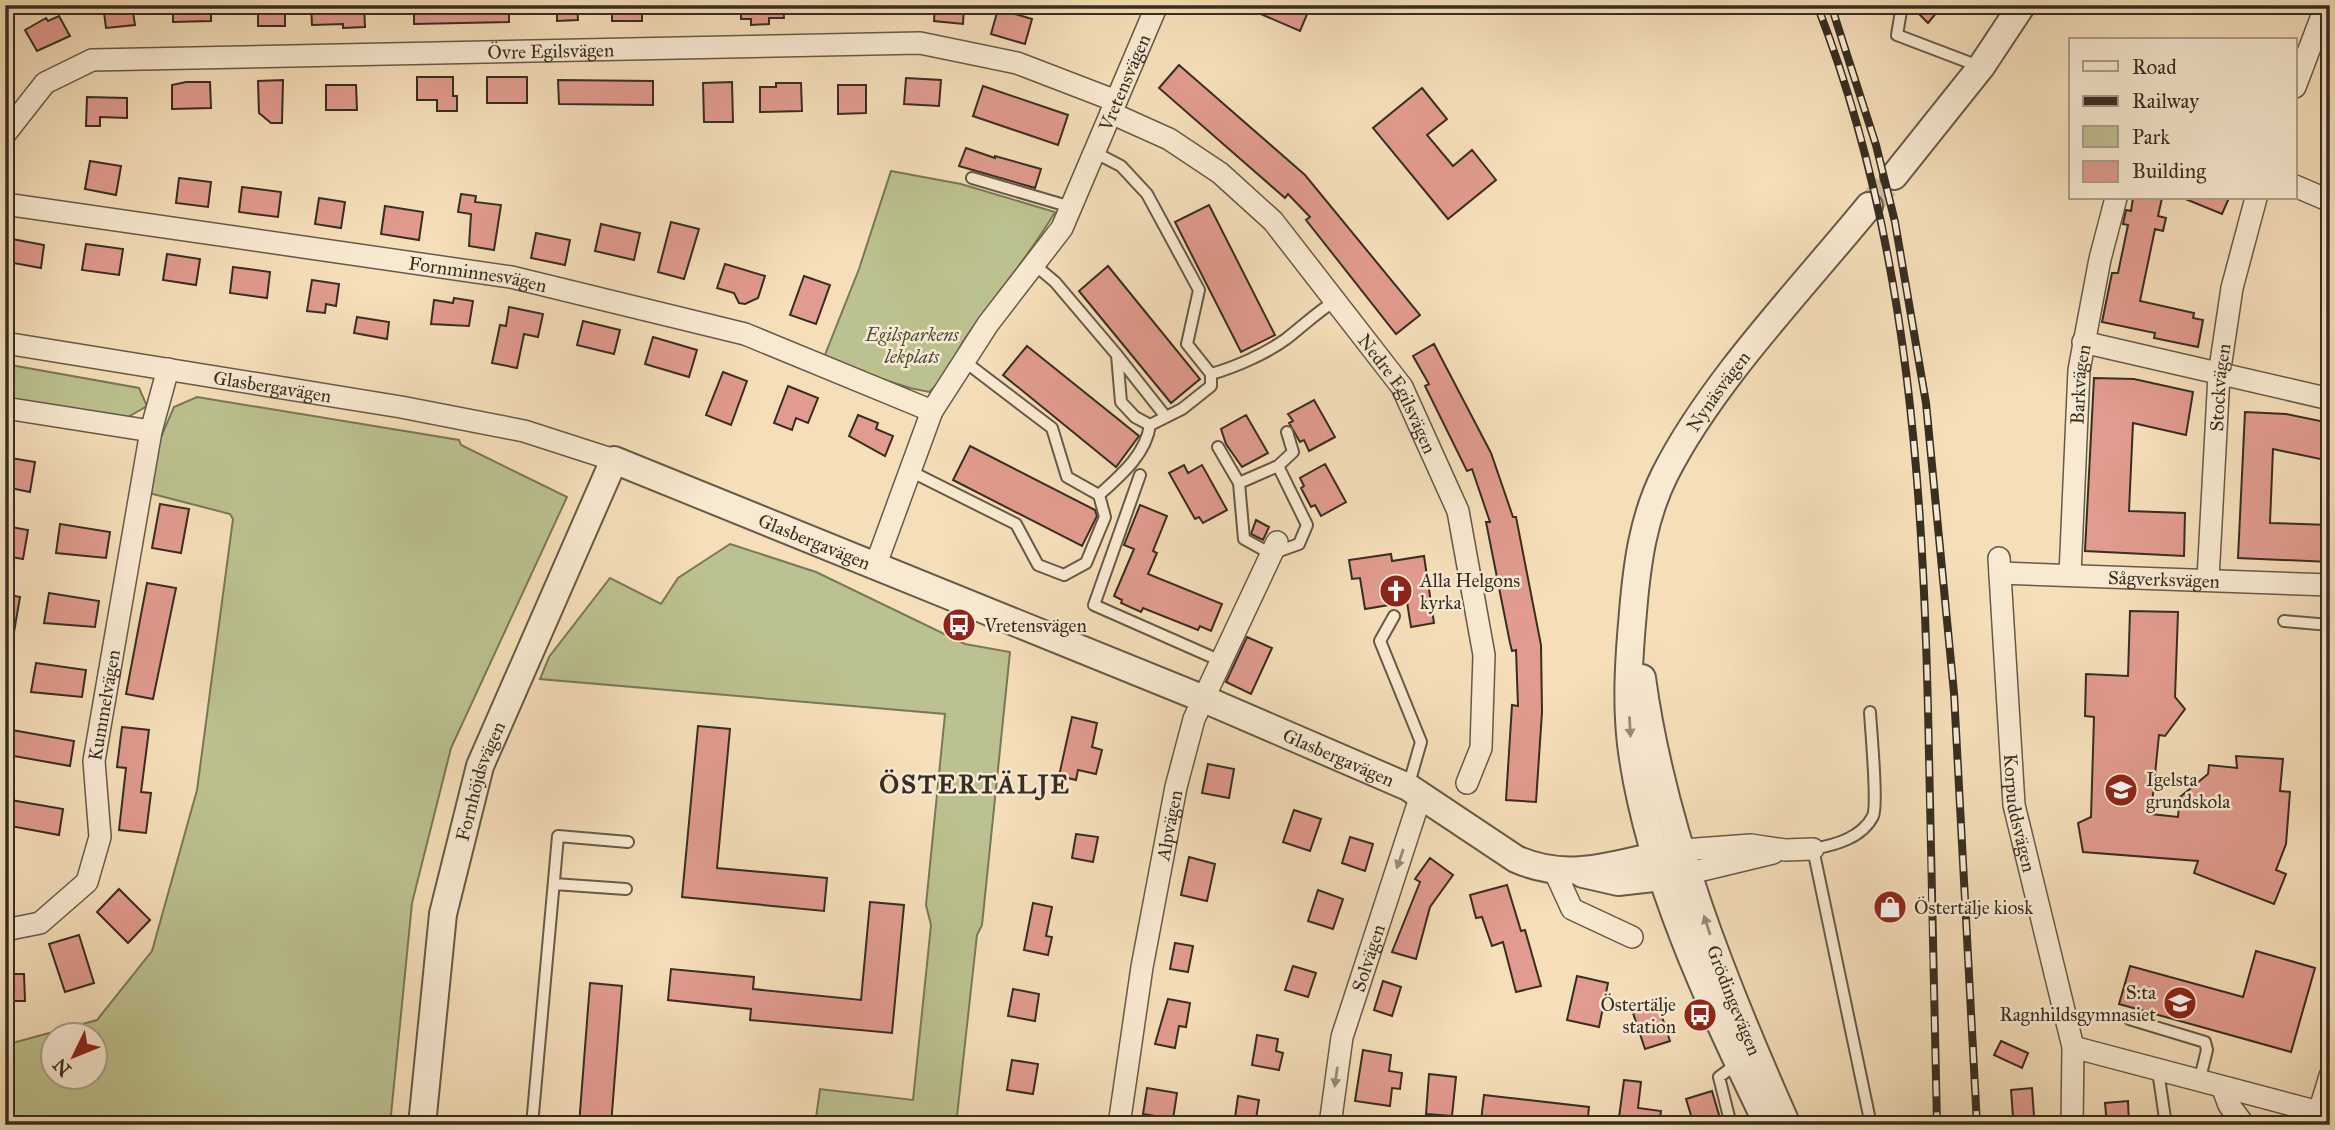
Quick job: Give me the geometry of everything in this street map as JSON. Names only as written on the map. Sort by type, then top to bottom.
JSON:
[{"type":"street","name":"Vretensvägen","points":[[876,564],[932,411],[988,324],[1062,228],[1157,5]]},
{"type":"street","points":[[2296,84],[2326,5]]},
{"type":"street","points":[[1894,176],[1981,67],[2022,6]]},
{"type":"street","name":"Övre Egilsvägen","points":[[5,134],[45,83],[92,60],[920,43],[1017,63],[1113,107]]},
{"type":"street","name":"Nedre Egilsvägen","points":[[1113,107],[1220,173],[1273,221],[1402,387],[1458,511],[1484,655],[1481,748],[1467,783]]},
{"type":"street","points":[[2296,187],[2330,201]]},
{"type":"street","name":"Barkvägen","points":[[2070,575],[2083,342],[2116,200]]},
{"type":"street","name":"Stockvägen","points":[[2208,579],[2219,375],[2231,288],[2255,200]]},
{"type":"street","name":"Fornminnesvägen","points":[[5,204],[511,277],[745,334],[932,411]]},
{"type":"street","name":"Nynäsvägen","points":[[1659,867],[1631,741],[1629,655],[1642,536],[1653,502],[1678,450],[1746,355],[1869,206]]},
{"type":"street","points":[[2083,342],[2330,399]]},
{"type":"street","name":"Glasbergavägen","points":[[5,343],[401,407],[524,431],[614,460],[876,564],[1203,699],[1414,791],[1516,859],[1567,872]]},
{"type":"street","name":"Kummelvägen","points":[[5,930],[40,923],[87,882],[100,837],[94,761],[151,431],[169,369]]},
{"type":"street","points":[[5,408],[151,431]]},
{"type":"street","name":"Fornhöjdsvägen","points":[[422,1125],[443,914],[481,766],[614,460]]},
{"type":"street","name":"Alpvägen","points":[[1119,1125],[1142,967],[1176,787],[1194,719],[1274,548]]},
{"type":"street","name":"Sågverksvägen","points":[[2000,565],[2070,575],[2330,585]]},
{"type":"street","name":"Korpuddsvägen","points":[[2000,565],[2014,805],[2073,1047],[2073,1125]]},
{"type":"street","name":"Nynäsvägen","points":[[1633,610],[1654,745],[1669,810],[1687,862]]},
{"type":"street","name":"Solvägen","points":[[1330,1125],[1342,1037],[1414,791]]},
{"type":"street","points":[[1632,937],[1572,909],[1567,872],[1659,867],[1751,845],[1785,850],[1813,849]]},
{"type":"street","name":"Grödingevägen","points":[[1687,862],[1726,982],[1747,1059]]},
{"type":"street","name":"Grödingevägen","points":[[1659,867],[1747,1059],[1780,1124]]},
{"type":"street","points":[[2073,1047],[2222,1089],[2325,1114],[2330,1076]]},
{"type":"street","points":[[2222,1089],[2229,1105],[2244,1125]]},
{"type":"lane","points":[[1902,5],[1897,35],[1981,67]]},
{"type":"lane","points":[[1094,152],[1121,166],[1147,194],[1199,290],[1187,344],[1211,374],[1211,386],[1182,409],[1150,425]]},
{"type":"lane","points":[[972,178],[1071,207]]},
{"type":"lane","points":[[1035,266],[1055,282],[1166,417]]},
{"type":"lane","points":[[1211,374],[1229,369],[1286,340],[1312,315],[1335,301]]},
{"type":"lane","points":[[1117,355],[1121,402],[1135,417],[1150,425]]},
{"type":"lane","points":[[910,471],[1016,524],[1038,565],[1064,575],[1086,563],[1105,517],[1099,495],[1068,477],[1052,428],[964,361]]},
{"type":"lane","points":[[1099,495],[1121,475],[1148,442],[1150,425]]},
{"type":"lane","points":[[1240,483],[1278,466],[1293,452],[1287,432]]},
{"type":"lane","points":[[1218,447],[1240,483],[1244,539],[1274,548],[1298,544],[1307,525],[1278,466]]},
{"type":"lane","points":[[1140,475],[1094,605],[1221,661]]},
{"type":"lane","points":[[1394,616],[1380,641],[1421,742],[1414,791]]},
{"type":"lane","points":[[2284,621],[2330,625]]},
{"type":"lane","points":[[1870,712],[1874,814],[1860,831],[1850,837],[1813,849],[1871,1125]]},
{"type":"lane","points":[[532,1125],[558,836],[628,842]]},
{"type":"lane","points":[[554,884],[626,889]]},
{"type":"lane","points":[[2129,1019],[2205,1042],[2207,1050],[2199,1082]]},
{"type":"lane","points":[[1734,1125],[1729,1117],[1719,1077],[1747,1059]]},
{"type":"lane","points":[[2158,1071],[2166,1125]]},
{"type":"green space","name":"Egilsparkens lekplats","points":[[891,171],[961,184],[1055,212],[966,337],[940,380],[929,392],[823,360],[859,269]]},
{"type":"green space","points":[[5,364],[139,388],[147,406],[128,417],[5,406]]},
{"type":"green space","points":[[197,397],[459,440],[461,445],[567,497],[451,748],[412,903],[390,1125],[5,1125],[5,1045],[38,1036],[38,1092],[108,1092],[108,1021],[93,1021],[97,1020],[152,951],[197,790],[233,519],[230,514],[145,492],[161,437],[174,407]]},
{"type":"green space","points":[[730,544],[816,572],[965,644],[1010,652],[982,925],[977,935],[956,1125],[815,1125],[820,1089],[913,1100],[931,925],[926,905],[945,714],[540,679],[549,657],[610,578],[661,604],[678,578]]},
{"type":"building","points":[[103,5],[132,5],[135,25],[106,28]]},
{"type":"building","points":[[173,5],[211,5],[211,21],[173,22]]},
{"type":"building","points":[[258,5],[285,5],[285,26],[258,26]]},
{"type":"building","points":[[311,5],[364,5],[365,27],[343,28],[343,24],[312,25]]},
{"type":"building","points":[[414,5],[509,7],[509,22],[414,24]]},
{"type":"building","points":[[557,5],[577,5],[578,20],[557,21]]},
{"type":"building","points":[[612,5],[642,5],[642,21],[612,21]]},
{"type":"building","points":[[741,5],[783,5],[784,18],[769,18],[769,24],[751,25],[751,19],[741,19]]},
{"type":"building","points":[[935,5],[964,5],[963,24],[934,21]]},
{"type":"building","points":[[1240,5],[1311,5],[1300,31]]},
{"type":"building","points":[[1910,5],[1943,5],[1928,23]]},
{"type":"building","points":[[998,9],[1032,19],[1025,44],[991,34]]},
{"type":"building","points":[[59,16],[70,36],[37,51],[25,30],[46,18],[48,21]]},
{"type":"building","points":[[1179,65],[1305,175],[1420,315],[1396,334],[1306,220],[1310,217],[1288,194],[1285,198],[1159,88]]},
{"type":"building","points":[[417,77],[453,77],[453,96],[457,96],[457,111],[437,111],[437,100],[417,100]]},
{"type":"building","points":[[487,77],[527,77],[527,103],[487,103]]},
{"type":"building","points":[[906,78],[941,80],[939,106],[904,104]]},
{"type":"building","points":[[283,80],[282,123],[271,123],[259,113],[258,81]]},
{"type":"building","points":[[558,80],[653,81],[653,105],[559,104]]},
{"type":"building","points":[[210,82],[211,108],[172,109],[172,85]]},
{"type":"building","points":[[732,82],[733,122],[704,122],[703,83]]},
{"type":"building","points":[[776,83],[801,83],[802,111],[760,112],[760,87],[776,87]]},
{"type":"building","points":[[326,85],[356,85],[357,110],[326,110]]},
{"type":"building","points":[[838,85],[866,85],[866,113],[838,114]]},
{"type":"building","points":[[983,86],[1068,115],[1058,145],[973,116]]},
{"type":"building","points":[[1422,88],[1447,119],[1427,135],[1453,166],[1472,150],[1496,180],[1448,219],[1373,128]]},
{"type":"building","points":[[87,97],[127,98],[127,118],[100,117],[100,126],[86,126]]},
{"type":"building","points":[[966,148],[1041,169],[1035,188],[959,166]]},
{"type":"building","points":[[90,161],[121,166],[116,195],[85,189]]},
{"type":"building","points":[[179,178],[211,182],[208,207],[176,203]]},
{"type":"building","points":[[242,187],[281,192],[278,217],[239,212]]},
{"type":"building","points":[[461,194],[476,196],[475,202],[501,205],[494,250],[469,246],[471,214],[458,212]]},
{"type":"building","points":[[319,198],[345,202],[341,228],[315,224]]},
{"type":"building","points":[[2133,200],[2162,200],[2158,216],[2166,218],[2163,231],[2155,229],[2140,301],[2194,313],[2193,318],[2203,320],[2198,347],[2154,338],[2155,333],[2102,322],[2112,273],[2118,273],[2128,225],[2123,224],[2126,210],[2131,211]]},
{"type":"building","points":[[2188,200],[2228,200],[2222,214]]},
{"type":"building","points":[[1209,205],[1275,335],[1241,352],[1175,222]]},
{"type":"building","points":[[385,206],[423,212],[419,240],[381,234]]},
{"type":"building","points":[[671,222],[699,229],[684,279],[658,272]]},
{"type":"building","points":[[601,224],[640,233],[634,260],[595,251]]},
{"type":"building","points":[[536,233],[570,240],[565,265],[531,258]]},
{"type":"building","points":[[12,239],[44,245],[41,268],[8,262]]},
{"type":"building","points":[[86,244],[123,249],[119,275],[82,270]]},
{"type":"building","points":[[167,254],[200,259],[196,285],[163,280]]},
{"type":"building","points":[[725,264],[765,276],[758,298],[745,304],[739,303],[734,293],[717,288]]},
{"type":"building","points":[[1108,266],[1200,379],[1171,403],[1079,291]]},
{"type":"building","points":[[233,267],[270,272],[267,298],[230,293]]},
{"type":"building","points":[[804,276],[830,285],[816,324],[790,315]]},
{"type":"building","points":[[312,280],[339,284],[336,306],[326,304],[325,313],[307,311]]},
{"type":"building","points":[[454,298],[473,301],[469,326],[431,324],[434,300],[453,303]]},
{"type":"building","points":[[509,307],[543,314],[538,337],[524,334],[517,368],[492,363],[500,325],[506,326]]},
{"type":"building","points":[[357,317],[389,322],[387,339],[354,333]]},
{"type":"building","points":[[583,321],[620,330],[614,354],[577,345]]},
{"type":"building","points":[[653,337],[697,350],[689,377],[645,364]]},
{"type":"building","points":[[1434,344],[1491,453],[1513,517],[1516,517],[1541,645],[1542,712],[1536,802],[1506,800],[1512,705],[1518,706],[1516,650],[1512,651],[1510,643],[1486,522],[1490,522],[1472,469],[1467,471],[1425,386],[1429,384],[1413,356]]},
{"type":"building","points":[[1027,346],[1139,436],[1116,467],[1003,375]]},
{"type":"building","points":[[723,372],[747,381],[731,425],[706,415]]},
{"type":"building","points":[[2094,378],[2134,379],[2193,392],[2186,435],[2133,423],[2129,511],[2185,513],[2184,556],[2085,551]]},
{"type":"building","points":[[788,386],[818,398],[808,423],[796,418],[792,430],[774,423]]},
{"type":"building","points":[[1314,400],[1335,437],[1309,451],[1304,440],[1300,442],[1289,423],[1293,421],[1288,414]]},
{"type":"building","points":[[2245,412],[2286,414],[2330,423],[2330,461],[2273,449],[2270,523],[2330,525],[2330,562],[2238,558]]},
{"type":"building","points":[[858,415],[878,423],[876,429],[893,436],[885,456],[849,436]]},
{"type":"building","points":[[1246,415],[1268,453],[1242,467],[1226,444],[1221,429]]},
{"type":"building","points":[[970,446],[1095,510],[1097,516],[1082,546],[953,480]]},
{"type":"building","points":[[5,457],[35,462],[30,492],[5,487]]},
{"type":"building","points":[[1325,464],[1346,502],[1321,516],[1315,505],[1311,507],[1301,488],[1304,486],[1300,478]]},
{"type":"building","points":[[1184,465],[1188,473],[1202,465],[1227,510],[1203,523],[1199,517],[1195,519],[1169,473]]},
{"type":"building","points":[[160,504],[189,509],[181,553],[152,548]]},
{"type":"building","points":[[1140,505],[1167,516],[1153,551],[1157,553],[1148,574],[1222,604],[1211,631],[1200,626],[1198,630],[1143,608],[1141,612],[1121,603],[1122,600],[1114,596],[1134,549],[1124,545]]},
{"type":"building","points":[[1256,520],[1269,527],[1263,540],[1251,534]]},
{"type":"building","points":[[60,524],[110,532],[106,558],[56,553]]},
{"type":"building","points":[[5,526],[28,530],[23,559],[5,556]]},
{"type":"building","name":"Alla Helgons kyrka","points":[[1391,554],[1392,561],[1424,556],[1434,623],[1411,627],[1407,602],[1365,609],[1360,578],[1352,579],[1349,560]]},
{"type":"building","points":[[147,583],[176,588],[153,699],[126,694]]},
{"type":"building","points":[[49,593],[99,601],[95,627],[44,623]]},
{"type":"building","points":[[5,594],[20,597],[13,638],[5,637]]},
{"type":"building","points":[[2130,611],[2178,612],[2175,697],[2185,709],[2165,736],[2159,735],[2151,814],[2178,817],[2180,797],[2208,774],[2209,765],[2237,768],[2236,756],[2283,759],[2280,791],[2290,792],[2286,844],[2276,870],[2286,874],[2274,904],[2194,873],[2198,861],[2083,852],[2078,823],[2091,817],[2094,717],[2085,716],[2086,674],[2128,676]]},
{"type":"building","points":[[1247,637],[1272,648],[1251,694],[1226,682]]},
{"type":"building","points":[[36,663],[86,670],[82,697],[31,692]]},
{"type":"building","points":[[1072,717],[1097,723],[1092,747],[1102,750],[1096,774],[1078,770],[1076,780],[1059,776]]},
{"type":"building","points":[[698,726],[730,729],[717,868],[827,878],[824,911],[682,897]]},
{"type":"building","points":[[122,727],[149,730],[141,792],[151,793],[146,833],[119,830],[126,768],[117,767]]},
{"type":"building","points":[[12,730],[74,741],[70,766],[8,755]]},
{"type":"building","points":[[1208,764],[1234,769],[1229,798],[1202,793]]},
{"type":"building","points":[[5,799],[63,809],[59,835],[5,825]]},
{"type":"building","points":[[1294,810],[1321,819],[1310,851],[1283,842]]},
{"type":"building","points":[[1076,834],[1098,837],[1093,862],[1072,858]]},
{"type":"building","points":[[1350,837],[1373,844],[1365,871],[1342,863]]},
{"type":"building","points":[[1189,857],[1215,864],[1207,901],[1181,895]]},
{"type":"building","points":[[1430,858],[1453,875],[1430,907],[1416,959],[1392,952],[1420,882],[1415,879]]},
{"type":"building","points":[[1507,885],[1521,931],[1525,930],[1541,986],[1516,992],[1503,942],[1492,946],[1482,917],[1476,918],[1470,895]]},
{"type":"building","points":[[119,889],[150,920],[128,943],[97,912]]},
{"type":"building","points":[[1318,890],[1343,899],[1333,929],[1308,921]]},
{"type":"building","name":"Östertälje kiosk","points":[[1885,897],[1902,905],[1895,918],[1878,910]]},
{"type":"building","points":[[870,902],[904,905],[892,1033],[750,1020],[751,1009],[668,1000],[671,969],[754,977],[753,989],[861,1000]]},
{"type":"building","points":[[1033,903],[1052,907],[1046,936],[1052,937],[1048,955],[1024,950]]},
{"type":"building","points":[[79,935],[94,983],[65,992],[49,944]]},
{"type":"building","points":[[1175,943],[1193,946],[1188,972],[1170,969]]},
{"type":"building","points":[[2256,951],[2315,968],[2291,1052],[2119,1004],[2130,966],[2243,997]]},
{"type":"building","points":[[1293,966],[1316,973],[1308,997],[1285,990]]},
{"type":"building","points":[[5,974],[24,974],[25,1001],[5,1001]]},
{"type":"building","points":[[1577,976],[1608,983],[1599,1027],[1567,1020]]},
{"type":"building","points":[[1383,981],[1401,987],[1392,1016],[1374,1010]]},
{"type":"building","points":[[590,983],[622,986],[611,1125],[579,1125]]},
{"type":"building","points":[[1013,989],[1039,994],[1035,1021],[1008,1016]]},
{"type":"building","points":[[1168,999],[1190,1003],[1186,1027],[1179,1026],[1175,1048],[1155,1044]]},
{"type":"building","points":[[1658,1005],[1670,1041],[1645,1049],[1633,1013]]},
{"type":"building","points":[[1257,1035],[1278,1039],[1276,1051],[1283,1053],[1279,1070],[1252,1065]]},
{"type":"building","points":[[2001,1041],[2028,1053],[2022,1068],[1994,1055]]},
{"type":"building","points":[[1363,1050],[1391,1055],[1389,1071],[1402,1073],[1400,1089],[1392,1088],[1390,1106],[1355,1101]]},
{"type":"building","points":[[1012,1060],[1038,1064],[1033,1094],[1007,1090]]},
{"type":"building","points":[[1429,1074],[1456,1077],[1452,1116],[1426,1114]]},
{"type":"building","points":[[1624,1080],[1641,1082],[1638,1108],[1661,1111],[1659,1125],[1618,1125]]},
{"type":"building","points":[[1147,1088],[1177,1093],[1173,1119],[1143,1114]]},
{"type":"building","points":[[2032,1088],[2034,1116],[2013,1117],[2011,1090]]},
{"type":"building","points":[[1712,1091],[1722,1125],[1694,1125],[1686,1099]]},
{"type":"building","points":[[1484,1095],[1589,1107],[1587,1125],[1519,1125],[1481,1121]]},
{"type":"building","points":[[1238,1096],[1259,1100],[1255,1125],[1234,1125]]},
{"type":"building","points":[[2128,1101],[2129,1125],[2107,1125],[2105,1103]]},
{"type":"tunnel","points":[[1869,206],[1894,176]]},
{"type":"railway","points":[[1817,5],[1849,96],[1873,188],[1892,281],[1906,375],[1916,469],[1927,659],[1937,1125]]},
{"type":"railway","points":[[1831,5],[1876,145],[1895,222],[1926,403],[1954,693],[1977,1125]]},
{"type":"place","name":"Alla Helgons kyrka","points":[[1396,591]]},
{"type":"place","name":"Vretensvägen","points":[[959,625]]},
{"type":"place","name":"Igelsta grundskola","points":[[2121,790]]},
{"type":"place","name":"Östertälje kiosk","points":[[1890,907]]},
{"type":"place","name":"S:ta Ragnhildsgymnasiet","points":[[2180,1003]]},
{"type":"place","name":"Östertälje station","points":[[1700,1015]]},
{"type":"district","name":"ÖSTERTÄLJE","points":[[975,784]]}]
